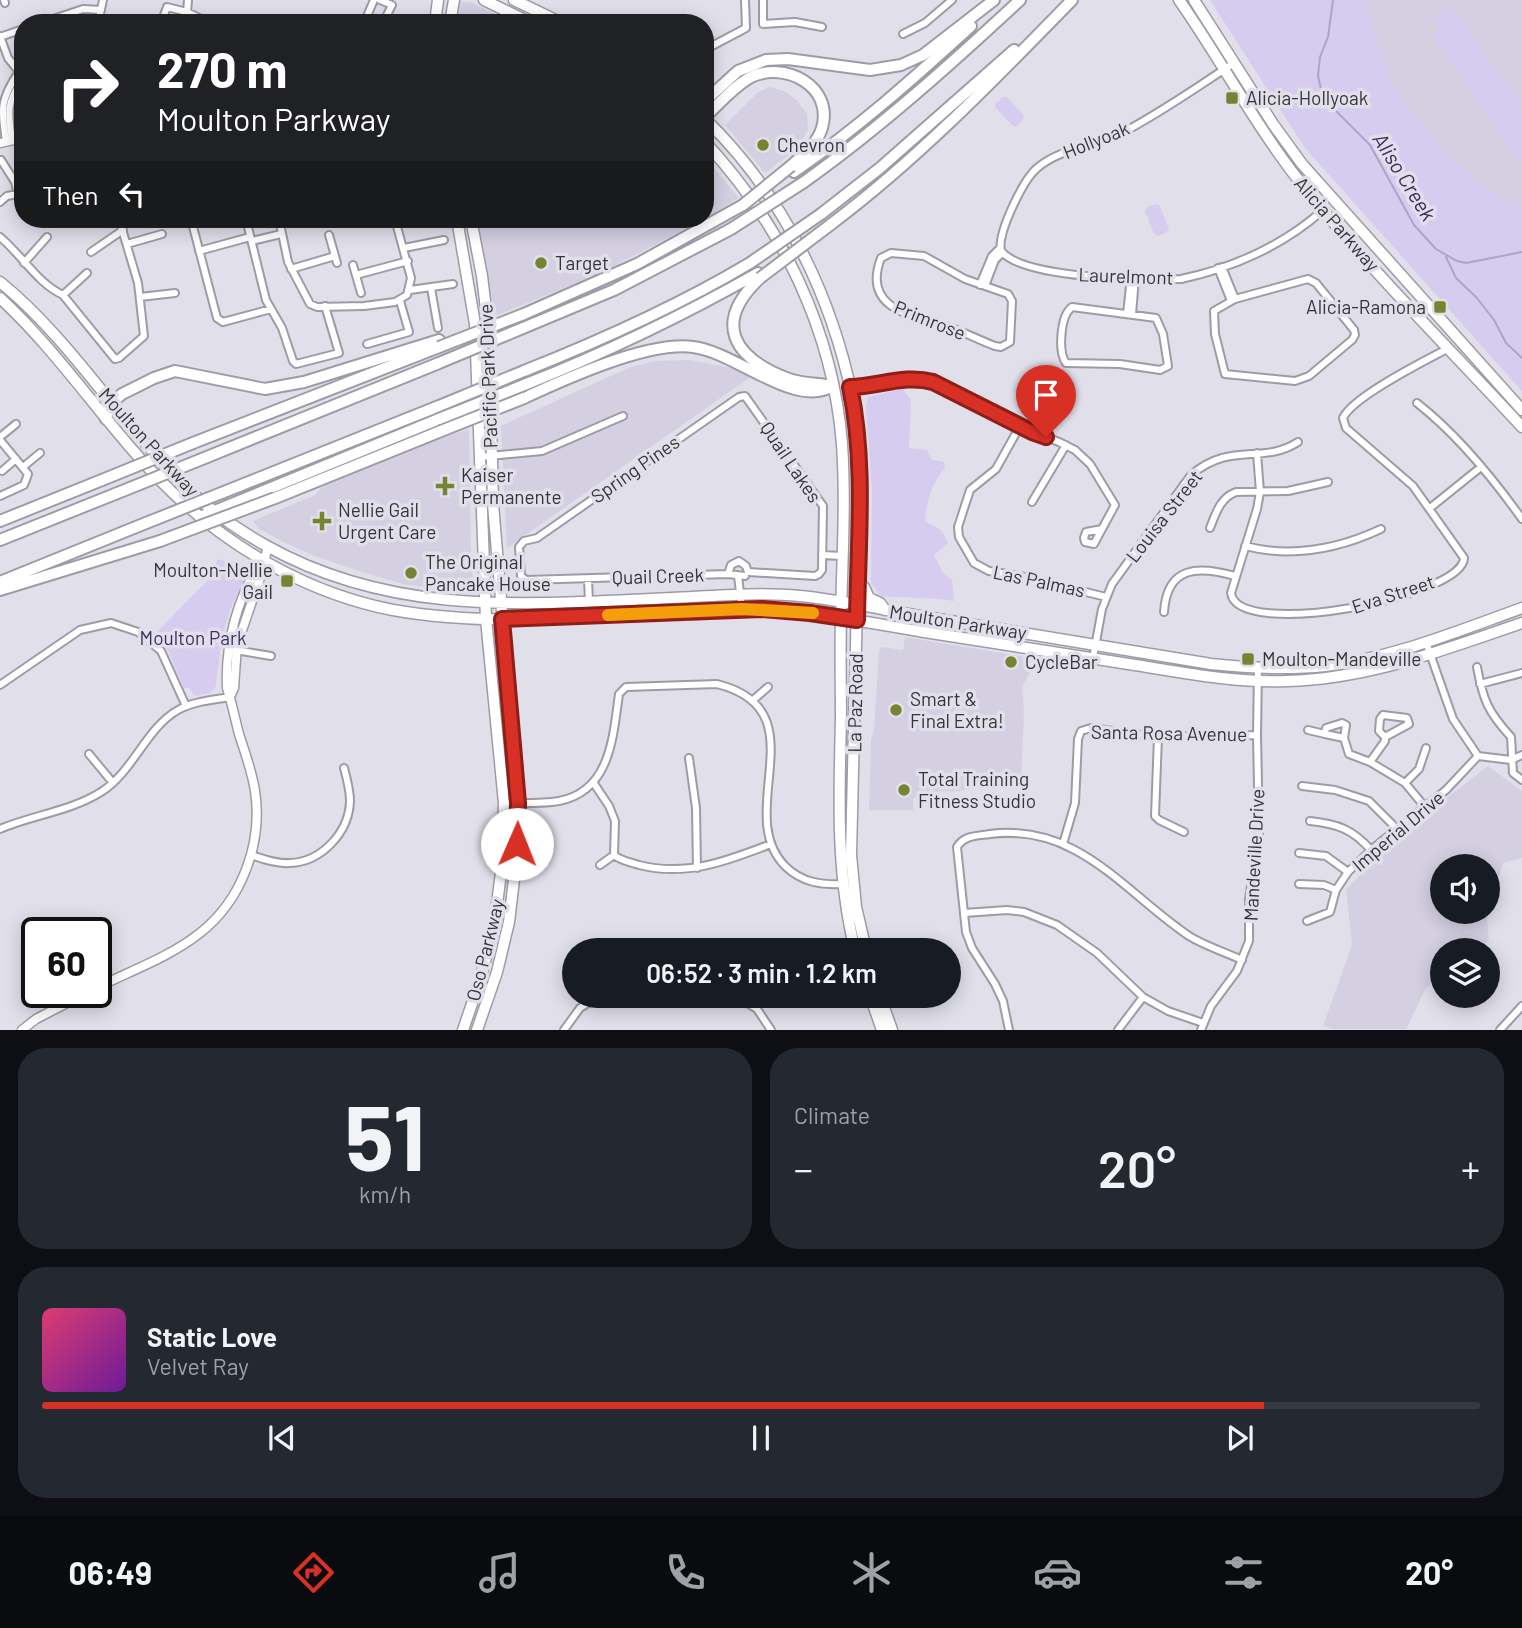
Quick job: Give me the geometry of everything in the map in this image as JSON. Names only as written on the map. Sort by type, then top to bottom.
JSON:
[{"type":"highway","points":[[714,93],[738,71],[766,60],[788,59],[870,70],[901,65],[923,55],[996,0]]},
{"type":"highway","points":[[714,222],[847,135],[883,106],[996,0]]},
{"type":"highway","points":[[0,540],[614,290],[731,229],[851,148],[900,108],[1020,0]]},
{"type":"highway","points":[[0,582],[524,371],[622,330],[713,285],[821,214],[880,168],[1070,0]]},
{"type":"highway","points":[[0,590],[160,541],[275,498],[592,357],[759,275],[830,225],[909,162],[1070,0]]},
{"type":"highway","points":[[714,110],[752,76],[772,71],[803,79],[818,96],[824,118],[816,141],[793,169]]},
{"type":"highway","points":[[106,419],[106,410],[112,402],[154,378],[175,371],[265,389],[304,382],[439,344],[524,314],[636,264],[703,228]]},
{"type":"highway","points":[[759,275],[736,307],[733,323],[739,345],[755,360],[790,379],[833,386]]},
{"type":"highway","points":[[0,521],[439,344]]},
{"type":"highway","points":[[200,517],[440,425],[524,398],[636,354],[672,346],[696,347],[725,356],[797,391],[822,392],[833,386]]},
{"type":"main road","points":[[484,0],[513,14]]},
{"type":"main road","points":[[514,0],[543,14]]},
{"type":"main road","name":"Alicia Parkway","points":[[1179,0],[1271,144],[1324,210],[1522,426]]},
{"type":"main road","name":"Alicia Parkway","points":[[1194,0],[1273,124],[1302,164],[1376,250],[1522,410]]},
{"type":"main road","name":"La Paz Road","points":[[714,128],[754,174],[799,246],[833,325],[850,387],[858,433],[860,476],[852,823],[848,884],[863,938]]},
{"type":"main road","name":"La Paz Road","points":[[714,153],[746,191],[792,266],[815,318],[833,386],[842,453],[844,515],[840,837],[854,938]]},
{"type":"main road","points":[[1302,164],[1302,173],[1324,200],[1324,210],[1335,211],[1365,243],[1376,250]]},
{"type":"main road","name":"Pacific Park Drive","points":[[459,228],[475,324],[486,619]]},
{"type":"main road","name":"Pacific Park Drive","points":[[473,228],[488,325],[491,455],[502,619]]},
{"type":"main road","name":"Moulton Parkway","points":[[0,282],[55,332],[180,482],[214,511],[268,547],[325,573],[371,587],[445,601],[486,604],[798,596],[1211,664],[1258,668],[1335,664],[1426,642],[1522,608]]},
{"type":"main road","name":"Moulton Parkway","points":[[0,298],[33,331],[138,457],[200,517],[228,539],[310,584],[375,606],[449,617],[486,619],[742,609],[780,610],[841,617],[1199,675],[1258,681],[1287,681],[1358,673],[1431,654],[1522,623]]},
{"type":"main road","points":[[1448,348],[1457,340]]},
{"type":"main road","points":[[833,386],[850,387]]},
{"type":"main road","points":[[857,584],[864,587],[869,598],[880,603],[885,610]]},
{"type":"main road","name":"Oso Parkway","points":[[463,1030],[494,927],[502,865],[504,803],[486,619]]},
{"type":"main road","name":"Oso Parkway","points":[[477,1030],[509,922],[515,871],[518,803],[502,619]]},
{"type":"main road","points":[[874,1008],[881,1030]]},
{"type":"main road","points":[[884,1008],[892,1030]]},
{"type":"street","points":[[100,14],[103,0]]},
{"type":"street","points":[[187,12],[188,0]]},
{"type":"street","points":[[380,0],[391,5],[387,14]]},
{"type":"street","points":[[714,45],[746,28],[745,0]]},
{"type":"street","points":[[763,0],[763,24],[795,22],[822,27]]},
{"type":"street","points":[[903,34],[925,23],[952,0]]},
{"type":"street","points":[[167,4],[191,14]]},
{"type":"street","points":[[68,14],[83,9],[101,10]]},
{"type":"street","points":[[0,36],[14,66]]},
{"type":"street","name":"Hollyoak","points":[[1001,251],[1001,239],[1020,187],[1037,167],[1061,154],[1096,144],[1132,127],[1234,63]]},
{"type":"street","points":[[6,141],[8,87],[14,82]]},
{"type":"street","points":[[1,160],[14,180]]},
{"type":"street","name":"Laurelmont","points":[[1001,251],[1009,258],[1046,271],[1181,279],[1220,267],[1288,238],[1324,210]]},
{"type":"street","points":[[193,228],[219,321],[271,309]]},
{"type":"street","points":[[248,228],[266,300],[282,328],[296,364],[339,353],[325,306]]},
{"type":"street","points":[[281,228],[291,269],[307,301],[314,306],[355,306],[400,300],[410,290],[453,284]]},
{"type":"street","points":[[398,228],[408,261],[410,290]]},
{"type":"street","points":[[0,237],[53,290],[63,295],[116,359],[144,338],[140,297],[123,230],[91,252]]},
{"type":"street","points":[[199,251],[281,233]]},
{"type":"street","points":[[127,244],[162,234]]},
{"type":"street","points":[[291,269],[336,260],[329,235]]},
{"type":"street","points":[[24,263],[47,237]]},
{"type":"street","points":[[404,248],[444,240]]},
{"type":"street","points":[[983,285],[1001,251]]},
{"type":"street","name":"Primrose","points":[[886,254],[915,254],[932,260],[958,276],[983,285],[1008,295],[1012,301],[1012,336],[1006,346],[1001,347],[895,310],[881,294],[877,275],[879,263],[886,254]]},
{"type":"street","points":[[356,275],[408,261]]},
{"type":"street","points":[[353,265],[360,293]]},
{"type":"street","points":[[1220,267],[1233,300]]},
{"type":"street","points":[[63,295],[87,273]]},
{"type":"street","points":[[1130,314],[1133,278]]},
{"type":"street","points":[[1312,280],[1354,330],[1355,335],[1308,376],[1295,382],[1229,376],[1223,370],[1213,317],[1217,308],[1233,300],[1312,280]]},
{"type":"street","points":[[431,288],[438,328]]},
{"type":"street","points":[[140,297],[175,293]]},
{"type":"street","points":[[367,344],[409,332],[400,300]]},
{"type":"street","points":[[1077,307],[1130,314],[1153,317],[1158,321],[1168,362],[1164,369],[1120,364],[1070,364],[1064,360],[1062,344],[1068,310],[1077,307]]},
{"type":"street","points":[[1448,348],[1363,398],[1350,408],[1343,418],[1346,428],[1396,470],[1430,508],[1482,467]]},
{"type":"street","points":[[850,387],[911,378],[922,379],[1066,445],[1090,464],[1115,505],[1102,529]]},
{"type":"street","name":"Quail Lakes","points":[[745,396],[823,506],[819,574]]},
{"type":"street","name":"Spring Pines","points":[[523,579],[519,547],[522,542],[537,538],[738,397],[745,396]]},
{"type":"street","points":[[1417,403],[1482,467],[1522,519]]},
{"type":"street","points":[[479,457],[542,451],[623,416]]},
{"type":"street","points":[[0,496],[27,482],[28,474],[0,438],[16,424]]},
{"type":"street","name":"Las Palmas","points":[[1020,426],[996,470],[969,493],[957,532],[974,563],[989,571],[1106,597]]},
{"type":"street","name":"Louisa Street","points":[[1093,658],[1106,597],[1112,584],[1191,475],[1201,466],[1222,456],[1279,452],[1298,442]]},
{"type":"street","points":[[1032,502],[1066,445]]},
{"type":"street","points":[[23,467],[40,453]]},
{"type":"street","points":[[1164,612],[1165,596],[1171,585],[1187,572],[1211,570],[1235,576],[1257,509],[1257,453]]},
{"type":"street","points":[[2,471],[16,459]]},
{"type":"street","points":[[1210,528],[1222,501],[1228,495],[1236,492],[1296,490],[1328,482]]},
{"type":"street","name":"Eva Street","points":[[1235,576],[1231,593],[1234,603],[1246,608],[1296,614],[1351,609],[1415,590],[1455,573],[1464,563],[1462,552],[1430,508]]},
{"type":"street","points":[[1245,546],[1280,552],[1334,547],[1356,541],[1381,529]]},
{"type":"street","points":[[112,980],[175,949],[201,932],[230,900],[242,880],[251,855],[257,818],[255,790],[230,697],[234,688],[232,650],[261,575],[268,547]]},
{"type":"street","points":[[822,555],[842,556]]},
{"type":"street","name":"Quail Creek","points":[[728,574],[731,565],[739,561],[746,566],[744,575]]},
{"type":"street","name":"Quail Creek","points":[[523,579],[819,574]]},
{"type":"street","points":[[742,609],[744,575]]},
{"type":"street","name":"Quail Creek","points":[[588,579],[589,601]]},
{"type":"street","points":[[0,685],[80,630],[111,623],[138,632],[161,651],[186,706]]},
{"type":"street","points":[[1426,642],[1453,719],[1478,756],[1511,760],[1522,755]]},
{"type":"street","points":[[232,650],[271,656]]},
{"type":"street","points":[[1477,667],[1492,717],[1511,737],[1513,774],[1522,780]]},
{"type":"street","name":"Mandeville Drive","points":[[1202,1026],[1211,1006],[1230,982],[1249,941],[1249,899],[1259,834],[1258,668]]},
{"type":"street","points":[[1480,684],[1522,673]]},
{"type":"street","points":[[504,803],[564,800],[582,792],[593,782],[608,760],[619,694],[626,687],[717,684],[731,687],[752,701],[762,712],[771,734],[766,816],[771,844],[781,862],[798,877],[821,884],[848,884]]},
{"type":"street","points":[[752,701],[768,687]]},
{"type":"street","points":[[0,829],[82,802],[113,783],[130,766],[166,719],[186,706],[230,697]]},
{"type":"street","points":[[1370,762],[1385,737],[1409,724],[1407,718],[1383,715],[1379,731],[1385,737]]},
{"type":"street","points":[[1325,734],[1326,728],[1342,723],[1346,725],[1344,738],[1349,754],[1370,762],[1405,783],[1425,807]]},
{"type":"street","name":"Santa Rosa Avenue","points":[[1063,844],[1075,803],[1078,739],[1081,731],[1091,728],[1158,737],[1257,735]]},
{"type":"street","points":[[1308,730],[1344,738]]},
{"type":"street","points":[[1158,737],[1155,816],[1184,832]]},
{"type":"street","points":[[1405,783],[1419,769],[1426,748]]},
{"type":"street","points":[[89,754],[113,783]]},
{"type":"street","name":"Imperial Drive","points":[[1307,922],[1330,912],[1336,890],[1348,872],[1371,850],[1446,790],[1478,756]]},
{"type":"street","points":[[690,758],[696,808],[696,868]]},
{"type":"street","points":[[251,855],[288,863],[308,859],[329,846],[338,836],[348,813],[349,786],[344,768]]},
{"type":"street","points":[[593,782],[609,806],[615,821],[614,855]]},
{"type":"street","points":[[1302,786],[1335,790],[1369,802],[1397,829]]},
{"type":"street","points":[[1310,821],[1337,824],[1363,841],[1371,850]]},
{"type":"street","points":[[1009,1030],[999,993],[972,948],[966,932],[957,851],[960,842],[968,837],[1021,834],[1063,844],[1100,864],[1189,936],[1242,960]]},
{"type":"street","points":[[614,855],[624,861],[650,867],[696,868],[728,861],[771,844]]},
{"type":"street","points":[[1299,853],[1326,856],[1348,872]]},
{"type":"street","points":[[600,865],[614,855]]},
{"type":"street","points":[[1299,884],[1324,885],[1336,890]]},
{"type":"street","points":[[964,913],[1007,909],[1024,912],[1058,925],[1097,953],[1143,997],[1202,1026]]},
{"type":"street","points":[[1118,1030],[1143,997]]},
{"type":"street","points":[[1500,1030],[1522,1006]]},
{"type":"street","points":[[22,1030],[36,1018],[56,1008]]},
{"type":"street","points":[[564,1030],[580,1008]]},
{"type":"street","points":[[756,1008],[771,1030]]},
{"type":"shaded area","points":[[1364,0],[1522,0],[1522,200],[1507,203],[1449,157],[1393,88]]},
{"type":"shaded area","points":[[460,2],[470,2],[496,14],[458,14]]},
{"type":"shaded area","points":[[769,87],[784,91],[797,100],[807,114],[808,130],[798,148],[765,173],[725,125],[757,93]]},
{"type":"shaded area","points":[[714,168],[739,198],[714,213]]},
{"type":"shaded area","points":[[478,228],[687,228],[598,274],[495,316]]},
{"type":"shaded area","points":[[690,360],[741,370],[752,376],[507,548],[501,426],[628,368],[655,361]]},
{"type":"shaded area","points":[[469,429],[474,588],[471,593],[403,584],[362,572],[283,542],[258,528],[253,521],[315,495],[325,484],[400,453]]},
{"type":"shaded area","points":[[905,637],[1038,659],[1022,687],[1024,711],[1021,781],[959,791],[921,792],[913,799],[913,810],[869,810],[871,740],[879,651],[882,647],[903,650]]},
{"type":"shaded area","points":[[1488,766],[1522,791],[1522,858],[1503,863],[1500,874],[1500,854],[1430,854],[1430,924],[1487,924],[1489,938],[1430,938],[1430,985],[1406,1029],[1333,1029],[1323,1026],[1352,945],[1346,890],[1391,841]]},
{"type":"green space","points":[[1210,0],[1364,0],[1393,88],[1449,157],[1507,203],[1522,200],[1522,391],[1305,148]]},
{"type":"green space","points":[[1450,7],[1522,105],[1522,158],[1518,161],[1432,36],[1440,29],[1433,19]]},
{"type":"green space","points":[[1003,97],[1007,97],[1024,116],[1016,127],[995,107]]},
{"type":"green space","points":[[1159,205],[1169,229],[1158,236],[1154,234],[1145,211],[1147,207]]},
{"type":"green space","points":[[903,389],[911,400],[909,448],[927,450],[932,460],[944,462],[945,468],[931,492],[925,521],[941,530],[948,543],[934,555],[943,573],[952,580],[954,601],[881,596],[871,583],[872,491],[866,408],[868,397]]},
{"type":"green space","name":"Moulton Park","points":[[218,559],[242,567],[246,579],[228,617],[221,644],[216,686],[210,693],[195,696],[189,688],[184,688],[168,650],[154,635],[209,579]]},
{"type":"waterway","name":"Aliso Creek","points":[[1333,0],[1328,37],[1320,57],[1318,76],[1321,89],[1328,103],[1370,145],[1414,225],[1436,249],[1457,261],[1466,263],[1522,252]]},
{"type":"waterway","points":[[1446,257],[1456,278],[1477,298],[1494,320],[1506,343],[1522,358]]},
{"type":"slow traffic","points":[[608,615],[742,609],[813,613]]},
{"type":"place","name":"Alicia-Hollyoak","points":[[1232,98]]},
{"type":"place","name":"Chevron","points":[[763,145]]},
{"type":"place","name":"Target","points":[[541,263]]},
{"type":"place","name":"Alicia-Ramona","points":[[1440,307]]},
{"type":"place","name":"Kaiser Permanente","points":[[445,486]]},
{"type":"place","name":"Nellie Gail Urgent Care","points":[[322,521]]},
{"type":"place","name":"The Original Pancake House","points":[[411,573]]},
{"type":"place","name":"Moulton-Nellie Gail","points":[[287,581]]},
{"type":"place","name":"Moulton-Mandeville","points":[[1248,659]]},
{"type":"place","name":"CycleBar","points":[[1011,662]]},
{"type":"place","name":"Smart & Final Extra!","points":[[896,710]]},
{"type":"place","name":"Total Training Fitness Studio","points":[[904,790]]},
{"type":"route","points":[[517,844],[518,803],[502,619],[762,609],[857,620],[860,476],[858,433],[850,387],[911,378],[922,379],[1046,437]]}]
